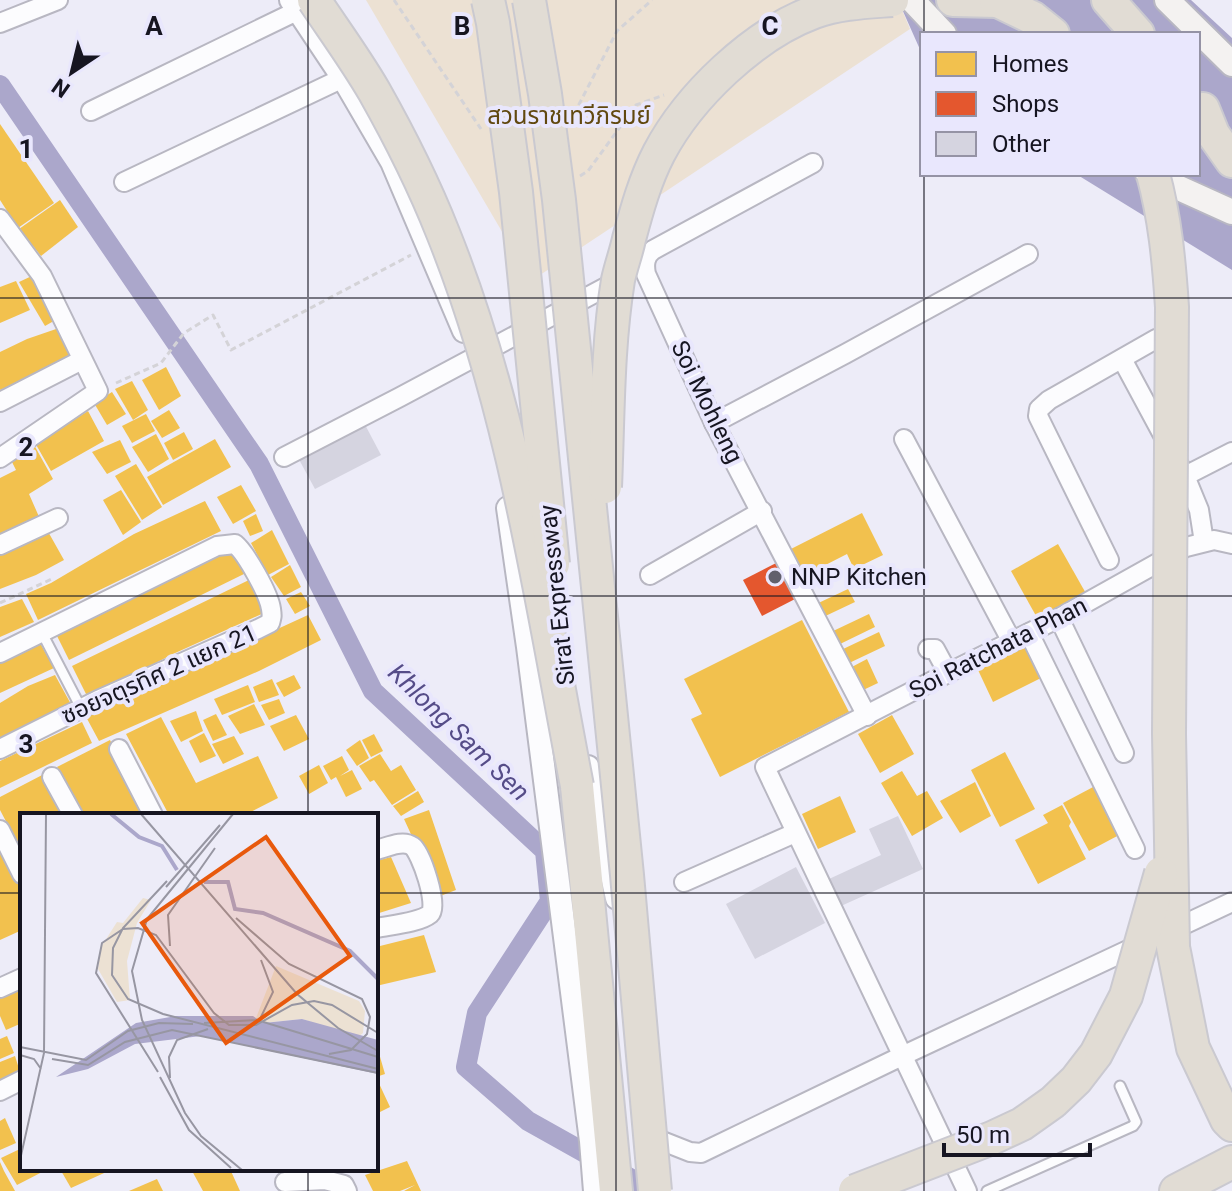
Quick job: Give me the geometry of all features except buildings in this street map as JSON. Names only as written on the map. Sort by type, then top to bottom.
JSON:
[{"type":"highway","name":"Sirat Expressway","points":[[488,0],[516,192],[616,1191]]},
{"type":"highway","name":"Sirat Expressway","points":[[529,0],[559,200],[601,602],[655,1191]]},
{"type":"highway","points":[[601,602],[611,346],[618,279],[644,187],[660,152],[701,95],[752,46],[815,12],[855,2],[892,0]]},
{"type":"highway","points":[[953,0],[997,0],[1033,18],[1050,32]]},
{"type":"highway","points":[[1108,0],[1136,32]]},
{"type":"highway","points":[[302,3],[373,90],[411,162],[468,298],[509,442],[577,786]]},
{"type":"highway","points":[[1200,107],[1232,132]]},
{"type":"highway","points":[[1200,107],[1213,134],[1232,161]]},
{"type":"highway","points":[[1151,176],[1162,209],[1169,253],[1172,307],[1170,839],[1173,947],[1193,1048],[1232,1125]]},
{"type":"highway","points":[[855,1191],[1012,1129],[1053,1102],[1076,1080],[1096,1054],[1126,996],[1170,839]]},
{"type":"highway","points":[[1176,1191],[1232,1162]]},
{"type":"main road","points":[[912,0],[942,32]]},
{"type":"main road","points":[[1167,0],[1200,32]]},
{"type":"main road","points":[[1200,32],[1232,64]]},
{"type":"main road","points":[[1154,176],[1232,212]]},
{"type":"street","points":[[0,23],[58,0]]},
{"type":"street","points":[[327,0],[418,156],[494,343],[503,374],[617,900],[642,1191]]},
{"type":"street","points":[[91,111],[302,3],[392,162],[473,354],[512,526],[595,1191]]},
{"type":"street","points":[[124,182],[343,78]]},
{"type":"street","points":[[284,457],[400,397],[637,265],[641,263],[644,267],[653,250],[813,163]]},
{"type":"street","points":[[0,219],[42,276],[98,391],[0,458]]},
{"type":"street","points":[[714,423],[1028,254]]},
{"type":"street","name":"Soi Mohleng","points":[[644,267],[714,423],[867,716]]},
{"type":"street","points":[[1109,560],[1038,416],[1039,409],[1049,400],[1156,339]]},
{"type":"street","points":[[1122,359],[1185,476],[1199,510],[1204,542]]},
{"type":"street","points":[[0,402],[82,360]]},
{"type":"street","points":[[904,439],[1020,638],[1135,849]]},
{"type":"street","points":[[1185,476],[1232,452]]},
{"type":"street","points":[[650,575],[762,511]]},
{"type":"street","points":[[0,545],[58,518]]},
{"type":"street","name":"Soi Ratchata Phan","points":[[795,833],[765,767],[1059,618],[1186,547],[1214,540],[1232,544]]},
{"type":"street","name":"ซอยจตุรทิศ 2 แยก 21","points":[[0,749],[81,708],[270,623],[272,613],[255,574],[242,550],[235,544],[217,546],[42,633]]},
{"type":"street","points":[[1059,618],[1124,753]]},
{"type":"street","points":[[0,653],[42,633]]},
{"type":"street","points":[[928,649],[935,649],[948,673]]},
{"type":"street","points":[[119,749],[152,813]]},
{"type":"street","points":[[52,777],[72,813]]},
{"type":"street","points":[[0,830],[20,870]]},
{"type":"street","points":[[684,882],[795,833],[967,1191]]},
{"type":"street","points":[[378,849],[402,843],[411,845],[418,853],[434,908],[431,914],[420,919],[378,928]]},
{"type":"street","points":[[639,1131],[690,1152],[701,1153],[1232,902]]},
{"type":"street","points":[[1,987],[20,979]]},
{"type":"street","points":[[0,1091],[20,1081]]},
{"type":"street","points":[[1192,1191],[1232,1170]]},
{"type":"street","points":[[283,1181],[325,1180],[344,1185],[347,1191]]},
{"type":"lane","points":[[42,633],[81,708]]},
{"type":"lane","points":[[987,1191],[1133,1126],[1136,1122],[1120,1086]]},
{"type":"path","points":[[98,391],[161,363],[184,333],[213,315],[231,350],[428,246]]},
{"type":"path","points":[[0,603],[54,578]]},
{"type":"green space","name":"สวนราชเทวีภิรมย์","points":[[366,0],[898,0],[910,29],[531,281]]},
{"type":"shaded area","points":[[898,0],[1191,0],[1232,38],[1232,270],[1079,176],[1200,176],[1200,32],[920,32],[920,50]]},
{"type":"waterway","name":"Khlong Sam Sen","points":[[0,85],[259,464],[373,691],[545,851],[550,901],[477,1013],[466,1067],[528,1121],[653,1191]]},
{"type":"place","name":"NNP Kitchen","points":[[775,577]]}]
